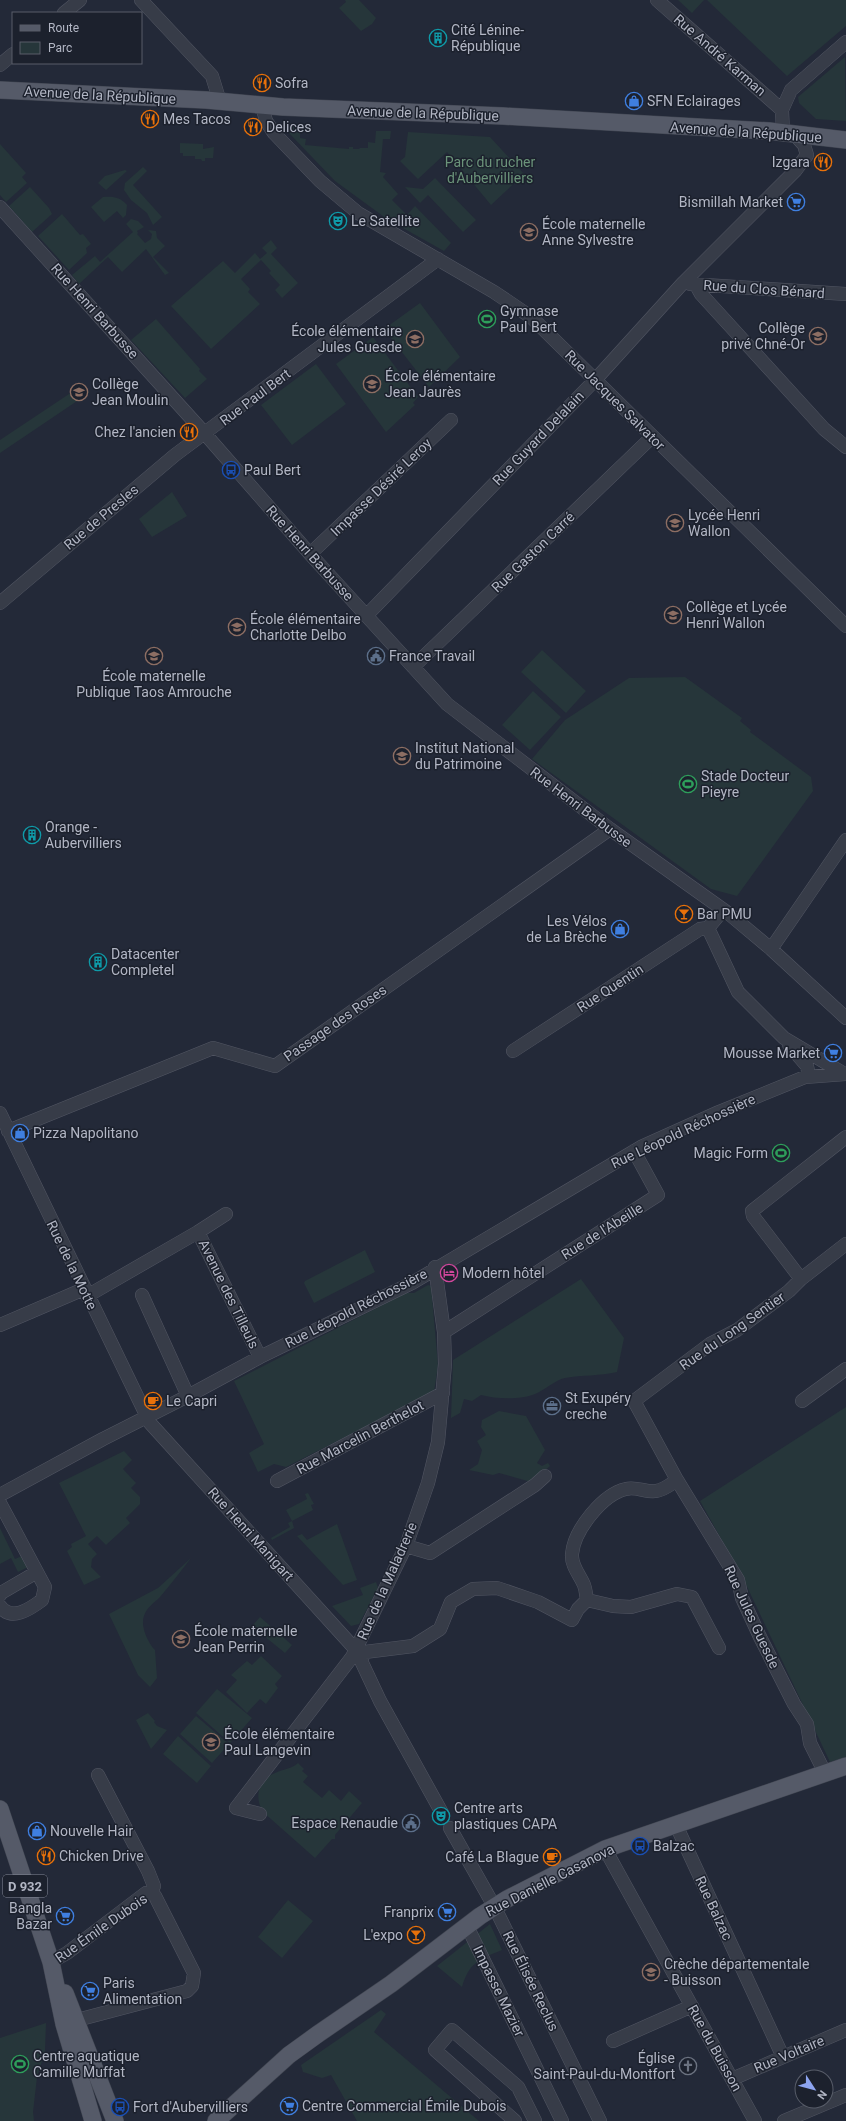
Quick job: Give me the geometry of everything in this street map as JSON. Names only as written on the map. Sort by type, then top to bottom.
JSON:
[{"type":"main road","name":"Avenue de la République","points":[[0,90],[442,115],[503,116],[789,134],[846,140]]},
{"type":"main road","name":"Rue Danielle Casanova","points":[[216,2121],[289,2055],[391,1984],[494,1906],[606,1849],[846,1766]]},
{"type":"main road","name":"D 932","points":[[0,1809],[51,1962],[77,2020],[115,2121]]},
{"type":"main road","name":"D 932","points":[[51,1962],[64,2024],[93,2121]]},
{"type":"street","points":[[65,12],[80,0]]},
{"type":"street","points":[[141,0],[212,76],[220,102]]},
{"type":"street","name":"Rue André Karman","points":[[657,0],[782,110]]},
{"type":"street","points":[[789,134],[782,110],[791,90],[846,42]]},
{"type":"street","points":[[0,65],[12,55]]},
{"type":"street","name":"Rue Jacques Salvator","points":[[262,105],[266,121],[274,133],[325,186],[358,213],[494,292],[531,317],[846,626]]},
{"type":"street","name":"Rue Guyard Delalain","points":[[366,616],[595,380],[682,284],[795,171],[807,155],[804,145],[789,134]]},
{"type":"street","name":"Rue Henri Barbusse","points":[[0,207],[205,434],[310,554],[447,704],[610,829],[724,910],[771,949],[846,1018]]},
{"type":"street","name":"Rue Paul Bert","points":[[205,434],[438,259]]},
{"type":"street","name":"Rue du Clos Bénard","points":[[682,284],[846,294]]},
{"type":"street","points":[[696,285],[701,294],[814,417],[846,447]]},
{"type":"street","name":"Impasse Désiré Leroy","points":[[310,554],[451,420]]},
{"type":"street","name":"Rue de Presles","points":[[0,603],[151,475],[205,434]]},
{"type":"street","name":"Rue Gaston Carré","points":[[413,667],[652,437]]},
{"type":"street","name":"Passage des Roses","points":[[8,1131],[213,1048],[275,1066],[610,829]]},
{"type":"street","points":[[771,949],[846,840]]},
{"type":"street","points":[[724,910],[708,928],[738,992],[784,1038],[807,1066],[809,1076]]},
{"type":"street","name":"Rue Quentin","points":[[513,1051],[700,929],[708,928]]},
{"type":"street","points":[[784,1038],[845,1073]]},
{"type":"street","name":"Rue Léopold Réchossière","points":[[0,1495],[260,1357],[412,1283],[435,1267],[634,1152],[719,1112],[809,1076],[845,1073]]},
{"type":"street","name":"Rue de la Motte","points":[[0,1113],[85,1293],[146,1417]]},
{"type":"street","points":[[801,1279],[753,1216],[752,1211],[846,1137]]},
{"type":"street","name":"Rue de l'Abeille","points":[[444,1332],[658,1195],[634,1152]]},
{"type":"street","name":"Avenue des Tilleuls","points":[[0,1325],[85,1293],[198,1232],[226,1214]]},
{"type":"street","name":"Avenue des Tilleuls","points":[[198,1232],[260,1357]]},
{"type":"street","name":"Rue du Long Sentier","points":[[634,1401],[710,1344],[737,1330],[789,1291],[801,1279],[846,1244]]},
{"type":"street","name":"Rue de la Maladrerie","points":[[260,1814],[236,1808],[358,1655],[406,1546],[430,1475],[438,1442],[445,1364],[444,1332],[435,1267]]},
{"type":"street","points":[[142,1295],[188,1396]]},
{"type":"street","points":[[802,1401],[846,1369]]},
{"type":"street","name":"Rue Marcelin Berthelot","points":[[277,1481],[443,1393]]},
{"type":"street","name":"Rue Jules Guesde","points":[[634,1401],[677,1480],[738,1580],[742,1598],[794,1704],[805,1721],[810,1742],[825,1773]]},
{"type":"street","name":"Rue Henri Manigart","points":[[146,1417],[156,1432],[227,1507],[358,1655],[380,1702],[442,1813]]},
{"type":"street","points":[[406,1546],[430,1553],[535,1485],[545,1476]]},
{"type":"street","points":[[587,1600],[584,1586],[574,1564],[572,1554],[582,1527],[592,1513],[605,1500],[620,1490],[628,1488],[654,1492],[677,1480]]},
{"type":"street","points":[[0,1503],[45,1587],[42,1600],[18,1614],[11,1615],[4,1612],[0,1606]]},
{"type":"street","points":[[0,1595],[36,1572]]},
{"type":"street","points":[[358,1655],[365,1652],[412,1646],[440,1629],[451,1602],[473,1590],[497,1588],[538,1602],[572,1620],[578,1609],[587,1600]]},
{"type":"street","points":[[587,1600],[613,1606],[632,1607],[677,1594],[692,1597],[720,1648]]},
{"type":"street","points":[[77,2020],[187,1991],[192,1986],[194,1973],[155,1896],[148,1893],[154,1886],[148,1871],[98,1775]]},
{"type":"street","name":"Rue Balzac","points":[[676,1825],[783,2057]]},
{"type":"street","name":"Rue Élisée Reclus","points":[[450,1828],[494,1906],[600,2121]]},
{"type":"street","name":"Rue du Buisson","points":[[606,1849],[756,2121]]},
{"type":"street","name":"Rue Émile Dubois","points":[[51,1962],[67,1953],[148,1893]]},
{"type":"street","name":"Impasse Mazier","points":[[467,1926],[562,2121]]},
{"type":"street","points":[[613,2041],[692,2006]]},
{"type":"street","points":[[515,2121],[435,2050],[452,2030],[518,2087],[535,2121]]},
{"type":"street","name":"Rue Voltaire","points":[[732,2079],[846,2030]]},
{"type":"street","points":[[784,2121],[846,2095]]},
{"type":"green space","points":[[345,0],[359,0],[376,18],[372,24],[361,31],[339,8],[346,2]]},
{"type":"green space","points":[[678,0],[704,0],[692,13]]},
{"type":"green space","points":[[707,0],[846,0],[846,26],[787,76]]},
{"type":"green space","points":[[845,57],[846,121],[816,119],[799,103],[798,97]]},
{"type":"green space","points":[[292,126],[300,126],[300,138],[306,139],[305,145],[349,149],[349,147],[353,147],[353,149],[368,148],[368,142],[375,143],[376,131],[391,131],[390,139],[383,139],[380,172],[386,173],[383,177],[398,194],[392,200],[407,215],[415,206],[451,243],[444,251],[387,219],[335,181],[289,133]]},
{"type":"green space","name":"Parc du rucher d'Aubervilliers","points":[[408,132],[490,137],[524,174],[491,205],[447,152],[418,179],[400,161],[405,157]]},
{"type":"green space","points":[[180,143],[203,144],[203,149],[214,147],[213,158],[205,158],[205,161],[202,161],[201,159],[195,159],[195,156],[183,156],[183,153],[180,153]]},
{"type":"green space","points":[[0,144],[26,173],[22,177],[27,183],[6,202],[0,195]]},
{"type":"green space","points":[[143,167],[147,171],[133,185],[162,217],[153,225],[147,213],[131,200],[124,190],[125,183]]},
{"type":"green space","points":[[125,170],[127,171],[106,190],[98,183],[105,176]]},
{"type":"green space","points":[[435,178],[476,220],[463,232],[428,195],[420,203],[405,187],[423,189]]},
{"type":"green space","points":[[30,187],[49,208],[52,214],[32,232],[9,206]]},
{"type":"green space","points":[[103,197],[122,200],[127,205],[126,215],[123,218],[117,211],[104,222],[91,207]]},
{"type":"green space","points":[[62,214],[80,235],[83,234],[91,244],[86,248],[87,253],[69,270],[38,236]]},
{"type":"green space","points":[[131,219],[138,221],[144,227],[137,231],[137,234],[145,243],[151,239],[152,234],[148,230],[156,231],[157,238],[165,246],[153,257],[169,273],[165,275],[146,249],[122,272],[108,257],[79,284],[72,275],[95,256],[100,262],[133,232],[126,224]]},
{"type":"green space","points":[[271,240],[277,248],[271,254],[298,283],[282,298],[275,290],[280,285],[269,273],[271,271],[261,260],[241,279],[250,289],[248,292],[260,304],[211,349],[171,306],[223,261],[235,273],[255,253],[260,259],[267,253],[262,248]]},
{"type":"green space","points":[[420,303],[460,357],[429,387],[384,329]]},
{"type":"green space","points":[[156,319],[207,379],[185,398],[131,340]]},
{"type":"green space","points":[[373,337],[418,397],[413,403],[415,405],[386,432],[336,364]]},
{"type":"green space","points":[[316,364],[346,404],[292,445],[261,405]]},
{"type":"green space","points":[[84,384],[89,393],[0,453],[0,440]]},
{"type":"green space","points":[[172,492],[187,516],[152,537],[139,519]]},
{"type":"green space","points":[[542,650],[586,691],[566,713],[521,672]]},
{"type":"green space","name":"Stade Docteur Pieyre","points":[[685,677],[742,718],[740,721],[751,730],[750,732],[811,777],[813,791],[737,896],[711,889],[532,759],[565,720],[629,678]]},
{"type":"green space","points":[[533,691],[561,717],[530,750],[502,725]]},
{"type":"green space","points":[[365,1250],[375,1272],[314,1303],[304,1283],[305,1281]]},
{"type":"green space","points":[[581,1279],[624,1338],[617,1372],[565,1378],[529,1396],[501,1398],[481,1395],[472,1401],[464,1399],[460,1413],[451,1418],[453,1360]]},
{"type":"green space","points":[[428,1285],[431,1286],[438,1365],[434,1392],[286,1467],[274,1464],[258,1472],[249,1453],[264,1444],[234,1381],[406,1293],[414,1293]]},
{"type":"green space","points":[[846,1407],[846,1757],[830,1762],[742,1576],[700,1501]]},
{"type":"green space","points":[[499,1411],[526,1416],[545,1450],[537,1463],[542,1466],[548,1463],[550,1466],[531,1482],[499,1473],[493,1475],[469,1470],[478,1464],[482,1450],[477,1441],[486,1435],[481,1427],[482,1420]]},
{"type":"green space","points":[[124,1451],[132,1460],[123,1469],[136,1483],[131,1488],[140,1497],[140,1504],[126,1518],[130,1523],[106,1545],[97,1536],[88,1544],[97,1554],[92,1559],[91,1567],[101,1577],[84,1585],[67,1551],[72,1547],[71,1544],[86,1536],[59,1483]]},
{"type":"green space","points":[[308,1493],[314,1504],[311,1505],[313,1510],[292,1521],[286,1510],[307,1499],[305,1494]]},
{"type":"green space","points":[[292,1521],[294,1528],[272,1540],[271,1538],[290,1527],[288,1523]]},
{"type":"green space","points":[[337,1524],[357,1580],[343,1585],[297,1536],[302,1534],[307,1540]]},
{"type":"green space","points":[[0,1528],[15,1559],[22,1556],[28,1567],[18,1572],[11,1558],[0,1564]]},
{"type":"green space","points":[[191,1558],[144,1616],[143,1625],[145,1634],[155,1650],[157,1678],[150,1687],[138,1675],[109,1614],[158,1588]]},
{"type":"green space","points":[[376,1582],[378,1588],[359,1624],[351,1626],[332,1606],[363,1595],[360,1588]]},
{"type":"green space","points":[[260,1617],[292,1645],[285,1653],[252,1626]]},
{"type":"green space","points":[[261,1656],[282,1676],[275,1684],[278,1688],[266,1704],[260,1699],[247,1713],[226,1692],[237,1680],[231,1675],[247,1661],[252,1665]]},
{"type":"green space","points":[[217,1689],[252,1718],[230,1743],[196,1713]]},
{"type":"green space","points":[[148,1713],[155,1721],[154,1722],[157,1726],[167,1730],[151,1749],[136,1720]]},
{"type":"green space","points":[[196,1716],[229,1744],[212,1763],[180,1734]]},
{"type":"green space","points":[[178,1736],[211,1766],[197,1783],[163,1754]]},
{"type":"green space","points":[[298,1763],[304,1769],[302,1771],[308,1776],[303,1782],[322,1798],[329,1790],[341,1801],[349,1791],[362,1803],[335,1835],[335,1839],[332,1839],[315,1858],[263,1812],[259,1801],[258,1795],[261,1784],[269,1776],[293,1767]]},
{"type":"green space","points":[[288,1900],[313,1921],[282,1958],[258,1937]]},
{"type":"green space","points":[[490,1924],[502,1950],[481,1959],[476,1963],[468,1972],[462,1987],[437,1966]]},
{"type":"green space","points":[[381,2010],[386,2014],[374,2032],[479,2121],[357,2121],[331,2075],[322,2078],[303,2072],[301,2065]]},
{"type":"green space","name":"Centre aquatique Camille Muffat","points":[[46,2023],[45,2051],[37,2077],[33,2112],[34,2121],[0,2121],[0,2038]]},
{"type":"place","name":"Cité Lénine- République","points":[[438,38]]},
{"type":"place","name":"Sofra","points":[[262,83]]},
{"type":"place","name":"SFN Eclairages","points":[[634,101]]},
{"type":"place","name":"Mes Tacos","points":[[150,119]]},
{"type":"place","name":"Delices","points":[[253,127]]},
{"type":"place","name":"Izgara","points":[[823,162]]},
{"type":"place","name":"Bismillah Market","points":[[796,202]]},
{"type":"place","name":"Le Satellite","points":[[338,221]]},
{"type":"place","name":"École maternelle Anne Sylvestre","points":[[529,232]]},
{"type":"place","name":"Gymnase Paul Bert","points":[[487,319]]},
{"type":"place","name":"Collège privé Chné-Or","points":[[818,336]]},
{"type":"place","name":"École élémentaire Jules Guesde","points":[[415,339]]},
{"type":"place","name":"École élémentaire Jean Jaurès","points":[[372,384]]},
{"type":"place","name":"Collège Jean Moulin","points":[[79,392]]},
{"type":"place","name":"Chez l'ancien","points":[[189,432]]},
{"type":"place","name":"Paul Bert","points":[[231,470]]},
{"type":"place","name":"Lycée Henri Wallon","points":[[675,523]]},
{"type":"place","name":"Collège et Lycée Henri Wallon","points":[[673,615]]},
{"type":"place","name":"École élémentaire Charlotte Delbo","points":[[237,627]]},
{"type":"place","name":"École maternelle Publique Taos Amrouche","points":[[154,656]]},
{"type":"place","name":"France Travail","points":[[376,656]]},
{"type":"place","name":"Institut National du Patrimoine","points":[[402,756]]},
{"type":"place","name":"Stade Docteur Pieyre","points":[[688,784]]},
{"type":"place","name":"Orange - Aubervilliers","points":[[32,835]]},
{"type":"place","name":"Bar PMU","points":[[684,914]]},
{"type":"place","name":"Les Vélos de La Brèche","points":[[620,929]]},
{"type":"place","name":"Datacenter Completel","points":[[98,962]]},
{"type":"place","name":"Mousse Market","points":[[833,1053]]},
{"type":"place","name":"Pizza Napolitano","points":[[20,1133]]},
{"type":"place","name":"Magic Form","points":[[781,1153]]},
{"type":"place","name":"Modern hôtel","points":[[449,1273]]},
{"type":"place","name":"Le Capri","points":[[153,1401]]},
{"type":"place","name":"St Exupéry creche","points":[[552,1406]]},
{"type":"place","name":"École maternelle Jean Perrin","points":[[181,1639]]},
{"type":"place","name":"École élémentaire Paul Langevin","points":[[211,1742]]},
{"type":"place","name":"Centre arts plastiques CAPA","points":[[441,1816]]},
{"type":"place","name":"Espace Renaudie","points":[[411,1823]]},
{"type":"place","name":"Nouvelle Hair","points":[[37,1831]]},
{"type":"place","name":"Balzac","points":[[640,1846]]},
{"type":"place","name":"Chicken Drive","points":[[46,1856]]},
{"type":"place","name":"Café La Blague","points":[[552,1857]]},
{"type":"place","name":"Franprix","points":[[447,1912]]},
{"type":"place","name":"Bangla Bazar","points":[[65,1916]]},
{"type":"place","name":"L'expo","points":[[416,1935]]},
{"type":"place","name":"Crèche départementale - Buisson","points":[[651,1972]]},
{"type":"place","name":"Paris Alimentation","points":[[90,1991]]},
{"type":"place","name":"Centre aquatique Camille Muffat","points":[[20,2064]]},
{"type":"place","name":"Église Saint-Paul-du-Montfort","points":[[688,2066]]},
{"type":"place","name":"Centre Commercial Émile Dubois","points":[[289,2106]]},
{"type":"place","name":"Fort d'Aubervilliers","points":[[120,2107]]}]
